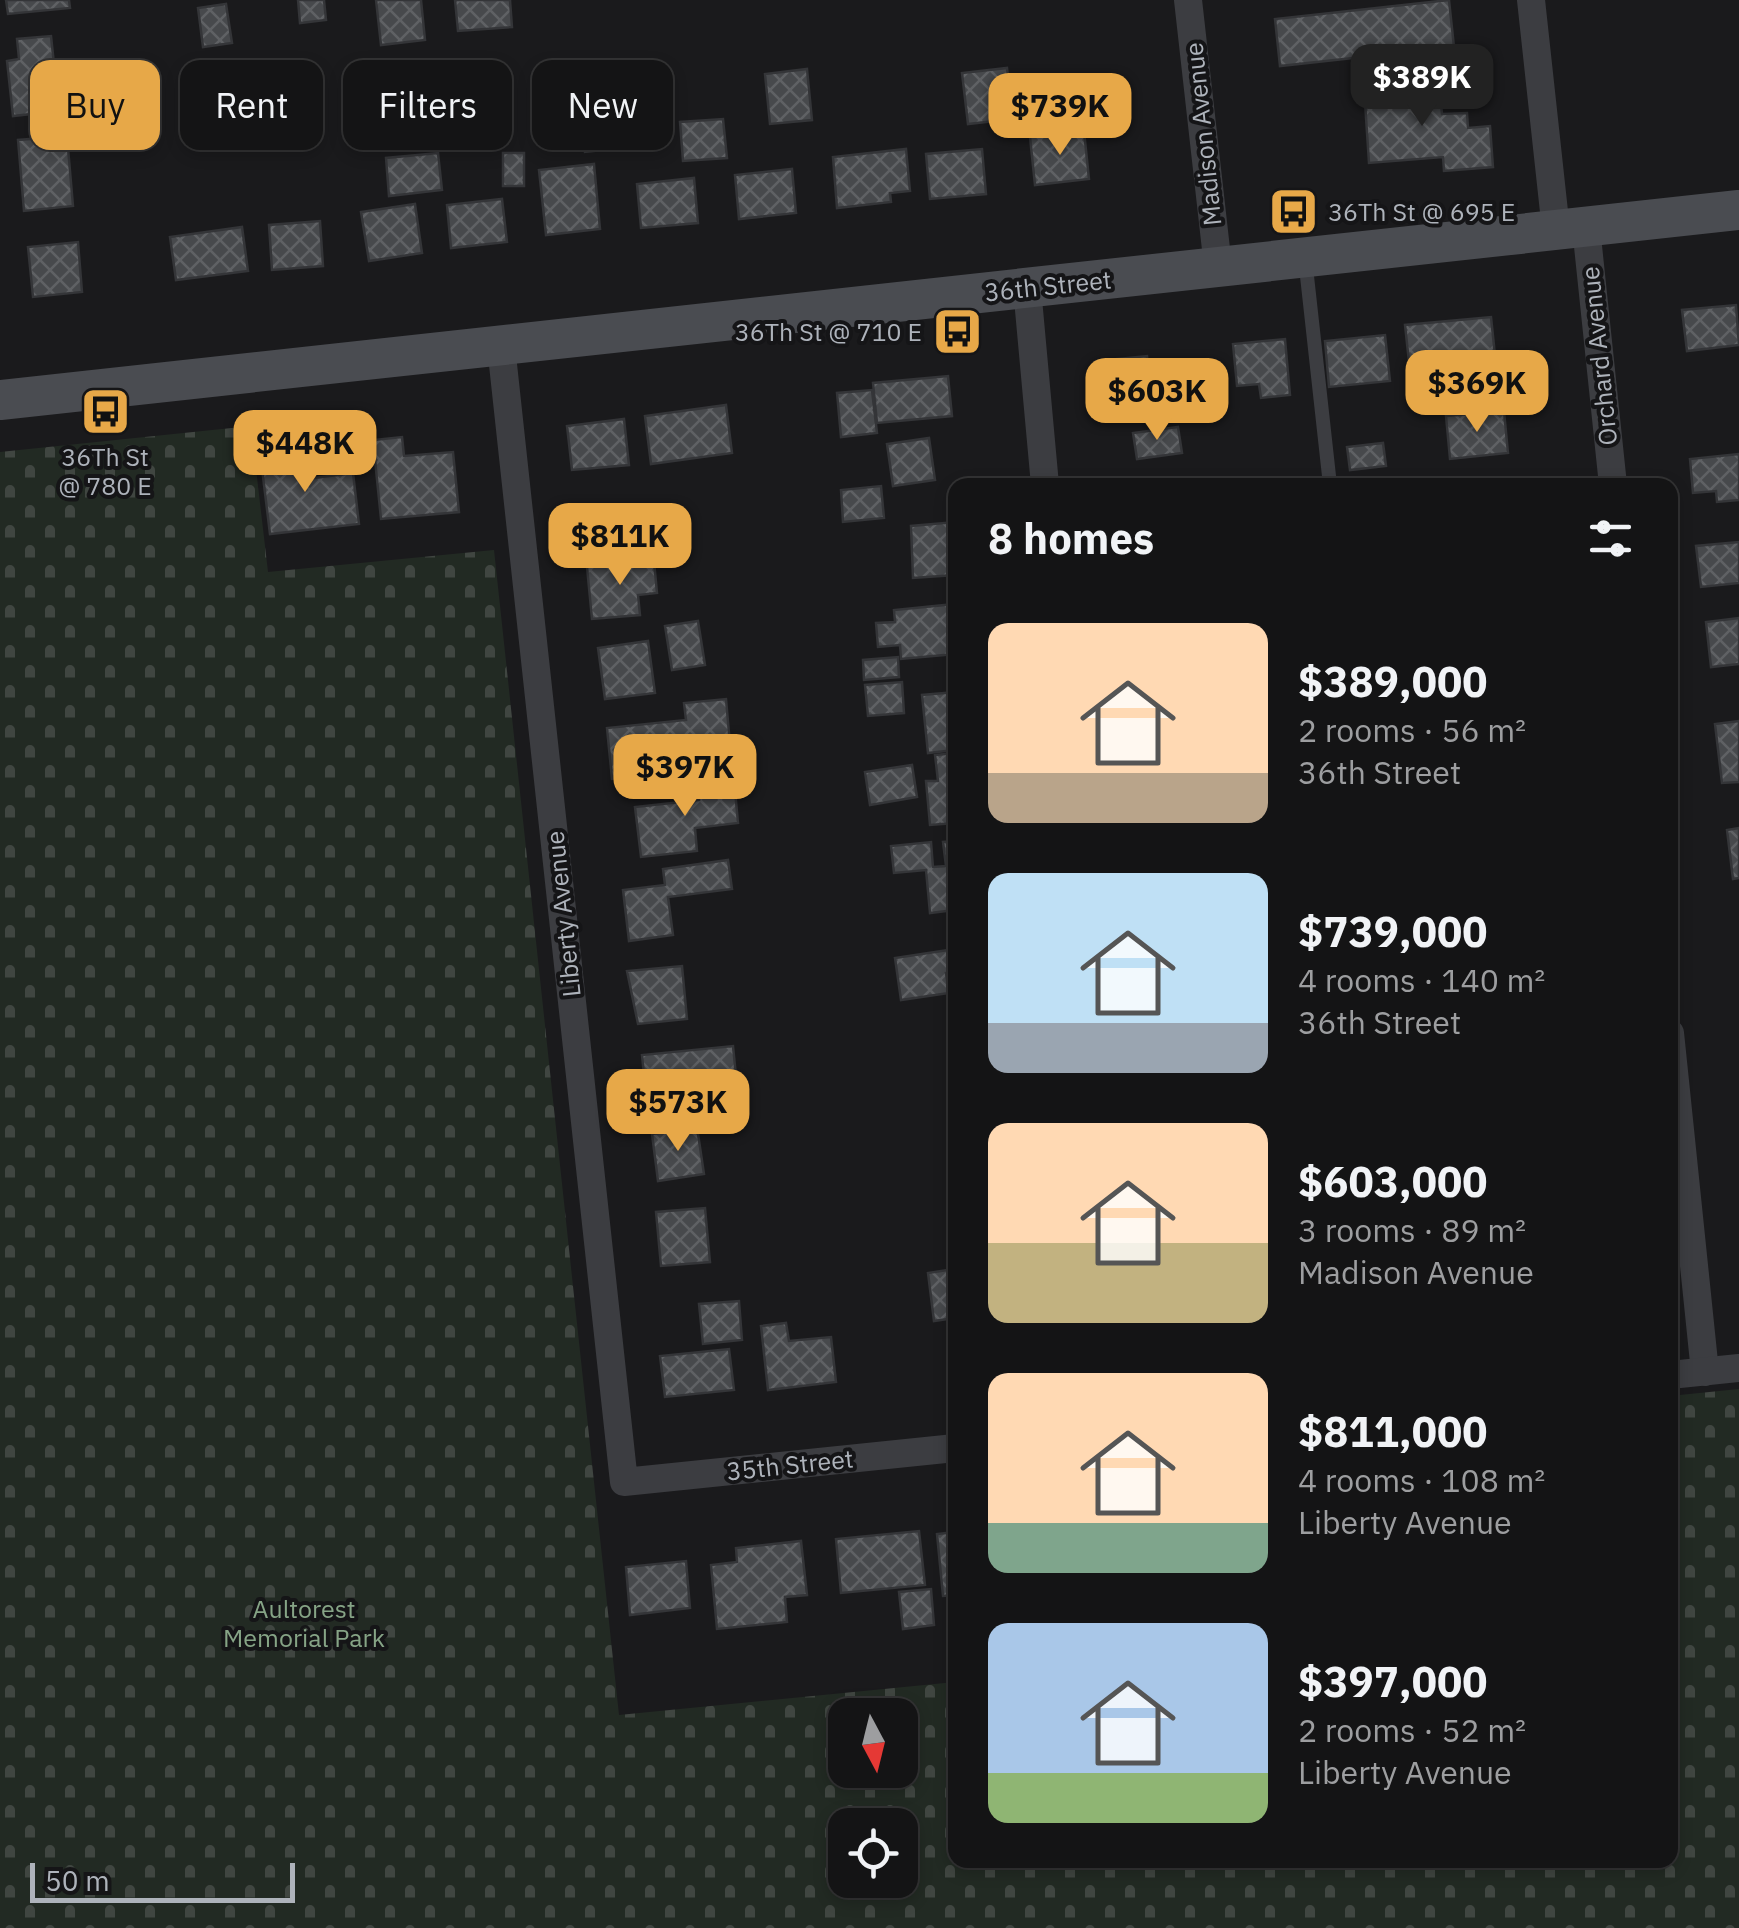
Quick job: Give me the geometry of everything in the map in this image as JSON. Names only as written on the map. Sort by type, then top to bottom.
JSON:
[{"type":"main road","name":"36th Street","points":[[0,400],[1739,210]]},
{"type":"street","name":"Madison Avenue","points":[[1188,0],[1218,267]]},
{"type":"street","name":"Orchard Avenue","points":[[1531,0],[1612,478]]},
{"type":"street","points":[[1027,288],[1044,478]]},
{"type":"street","name":"Liberty Avenue","points":[[502,346],[624,1482]]},
{"type":"street","points":[[1678,1110],[1705,1372]]},
{"type":"street","points":[[1678,1374],[1739,1368]]},
{"type":"street","name":"35th Street","points":[[624,1482],[948,1449]]},
{"type":"lane","points":[[1305,258],[1329,478]]},
{"type":"green space","name":"Aultorest Memorial Park","points":[[251,426],[268,572],[494,550],[619,1715],[948,1683],[948,1868],[1678,1868],[1678,1395],[1739,1389],[1739,1928],[0,1928],[0,452]]},
{"type":"building","points":[[6,0],[69,0],[70,8],[8,14]]},
{"type":"building","points":[[298,0],[324,0],[326,20],[300,23]]},
{"type":"building","points":[[376,0],[421,0],[425,40],[381,45]]},
{"type":"building","points":[[455,0],[510,0],[512,27],[458,31]]},
{"type":"building","points":[[1449,0],[1454,47],[1280,66],[1275,19]]},
{"type":"building","points":[[226,4],[232,43],[203,47],[198,8]]},
{"type":"building","points":[[51,36],[54,60],[30,60],[30,114],[13,116],[7,61],[19,59],[17,39]]},
{"type":"building","points":[[1007,68],[1013,119],[968,124],[962,73]]},
{"type":"building","points":[[807,69],[812,120],[770,124],[765,74]]},
{"type":"building","points":[[1439,82],[1442,114],[1467,113],[1468,128],[1490,126],[1493,167],[1444,171],[1443,157],[1369,163],[1364,87]]},
{"type":"building","points":[[723,119],[727,158],[683,161],[680,122]]},
{"type":"building","points":[[1084,131],[1089,179],[1035,185],[1030,137]]},
{"type":"building","points":[[30,139],[30,150],[68,150],[73,206],[24,211],[18,140]]},
{"type":"building","points":[[906,149],[910,191],[890,193],[891,202],[837,208],[833,157]]},
{"type":"building","points":[[982,149],[986,194],[930,199],[926,154]]},
{"type":"building","points":[[438,153],[442,190],[389,196],[386,158]]},
{"type":"building","points":[[503,153],[524,153],[524,186],[503,186]]},
{"type":"building","points":[[594,164],[600,229],[546,235],[539,170]]},
{"type":"building","points":[[792,169],[796,213],[739,219],[735,175]]},
{"type":"building","points":[[694,178],[698,223],[641,228],[637,184]]},
{"type":"building","points":[[502,199],[507,242],[451,248],[447,205]]},
{"type":"building","points":[[415,204],[422,253],[369,261],[361,212]]},
{"type":"building","points":[[320,221],[323,266],[272,270],[269,225]]},
{"type":"building","points":[[242,227],[248,271],[176,280],[170,237]]},
{"type":"building","points":[[78,242],[82,292],[33,297],[28,247]]},
{"type":"building","points":[[1736,305],[1739,345],[1687,351],[1682,310]]},
{"type":"building","points":[[1491,317],[1496,365],[1440,371],[1440,378],[1411,381],[1405,325]]},
{"type":"building","points":[[1385,335],[1390,381],[1329,387],[1325,341]]},
{"type":"building","points":[[1285,339],[1290,395],[1261,398],[1259,384],[1237,386],[1233,344]]},
{"type":"building","points":[[1147,356],[1151,396],[1100,400],[1096,361]]},
{"type":"building","points":[[948,376],[952,416],[877,423],[873,383]]},
{"type":"building","points":[[872,390],[877,433],[841,437],[837,393]]},
{"type":"building","points":[[726,405],[732,453],[651,464],[645,416]]},
{"type":"building","points":[[1504,411],[1508,453],[1450,459],[1446,416]]},
{"type":"building","points":[[624,419],[629,465],[572,470],[567,426]]},
{"type":"building","points":[[1178,427],[1182,453],[1137,459],[1133,433]]},
{"type":"building","points":[[402,437],[404,456],[453,452],[459,512],[381,519],[373,440]]},
{"type":"building","points":[[929,438],[935,480],[893,486],[887,444]]},
{"type":"building","points":[[1383,443],[1386,466],[1350,470],[1347,447]]},
{"type":"building","points":[[303,446],[306,479],[353,473],[359,524],[270,534],[260,452]]},
{"type":"building","points":[[1739,454],[1739,500],[1717,502],[1716,491],[1693,493],[1690,459]]},
{"type":"building","points":[[881,486],[884,518],[843,522],[841,490]]},
{"type":"building","points":[[948,523],[948,576],[913,578],[911,526]]},
{"type":"building","points":[[1739,542],[1739,583],[1701,587],[1696,546]]},
{"type":"building","points":[[654,561],[657,593],[638,595],[640,615],[592,619],[587,567]]},
{"type":"building","points":[[948,605],[948,655],[901,659],[900,645],[878,647],[876,623],[895,622],[894,610]]},
{"type":"building","points":[[1739,618],[1739,664],[1711,667],[1706,622]]},
{"type":"building","points":[[698,621],[705,665],[672,670],[665,626]]},
{"type":"building","points":[[648,641],[655,693],[605,699],[598,648]]},
{"type":"building","points":[[898,657],[899,677],[864,680],[863,660]]},
{"type":"building","points":[[902,682],[904,713],[868,716],[865,685]]},
{"type":"building","points":[[948,693],[948,751],[928,753],[922,695]]},
{"type":"building","points":[[726,699],[730,744],[685,748],[688,771],[612,779],[607,728],[686,720],[684,703]]},
{"type":"building","points":[[1739,721],[1739,782],[1722,783],[1715,724]]},
{"type":"building","points":[[948,754],[948,824],[930,825],[926,781],[938,781],[935,755]]},
{"type":"building","points":[[912,765],[917,797],[870,805],[865,772]]},
{"type":"building","points":[[734,779],[738,823],[695,828],[697,851],[641,857],[635,807],[699,800],[698,783]]},
{"type":"building","points":[[1739,828],[1739,878],[1733,879],[1727,830]]},
{"type":"building","points":[[931,842],[933,867],[946,866],[943,842],[948,842],[948,911],[930,913],[926,870],[894,873],[891,846]]},
{"type":"building","points":[[728,860],[732,889],[668,897],[673,935],[629,941],[623,890],[665,885],[663,869]]},
{"type":"building","points":[[948,950],[948,993],[901,1000],[895,958]]},
{"type":"building","points":[[682,966],[687,1019],[638,1024],[627,971]]},
{"type":"building","points":[[733,1046],[738,1096],[647,1105],[642,1055]]},
{"type":"building","points":[[697,1127],[704,1174],[658,1181],[652,1134]]},
{"type":"building","points":[[705,1208],[710,1262],[661,1266],[656,1212]]},
{"type":"building","points":[[948,1270],[948,1319],[934,1321],[928,1273]]},
{"type":"building","points":[[739,1301],[742,1340],[703,1344],[699,1304]]},
{"type":"building","points":[[786,1323],[789,1341],[831,1337],[836,1382],[768,1390],[761,1326]]},
{"type":"building","points":[[729,1349],[734,1390],[665,1397],[660,1356]]},
{"type":"building","points":[[919,1531],[925,1585],[841,1593],[836,1539]]},
{"type":"building","points":[[948,1533],[948,1596],[943,1596],[937,1534]]},
{"type":"building","points":[[801,1541],[807,1595],[785,1597],[787,1622],[717,1629],[711,1565],[737,1562],[736,1548]]},
{"type":"building","points":[[686,1561],[690,1608],[630,1615],[626,1567]]},
{"type":"building","points":[[931,1589],[934,1625],[903,1629],[899,1592]]},
{"type":"place","name":"36Th St @ 695 E","points":[[1293,212]]},
{"type":"place","name":"36Th St @ 710 E","points":[[957,332]]},
{"type":"place","name":"36Th St @ 780 E","points":[[105,411]]}]
